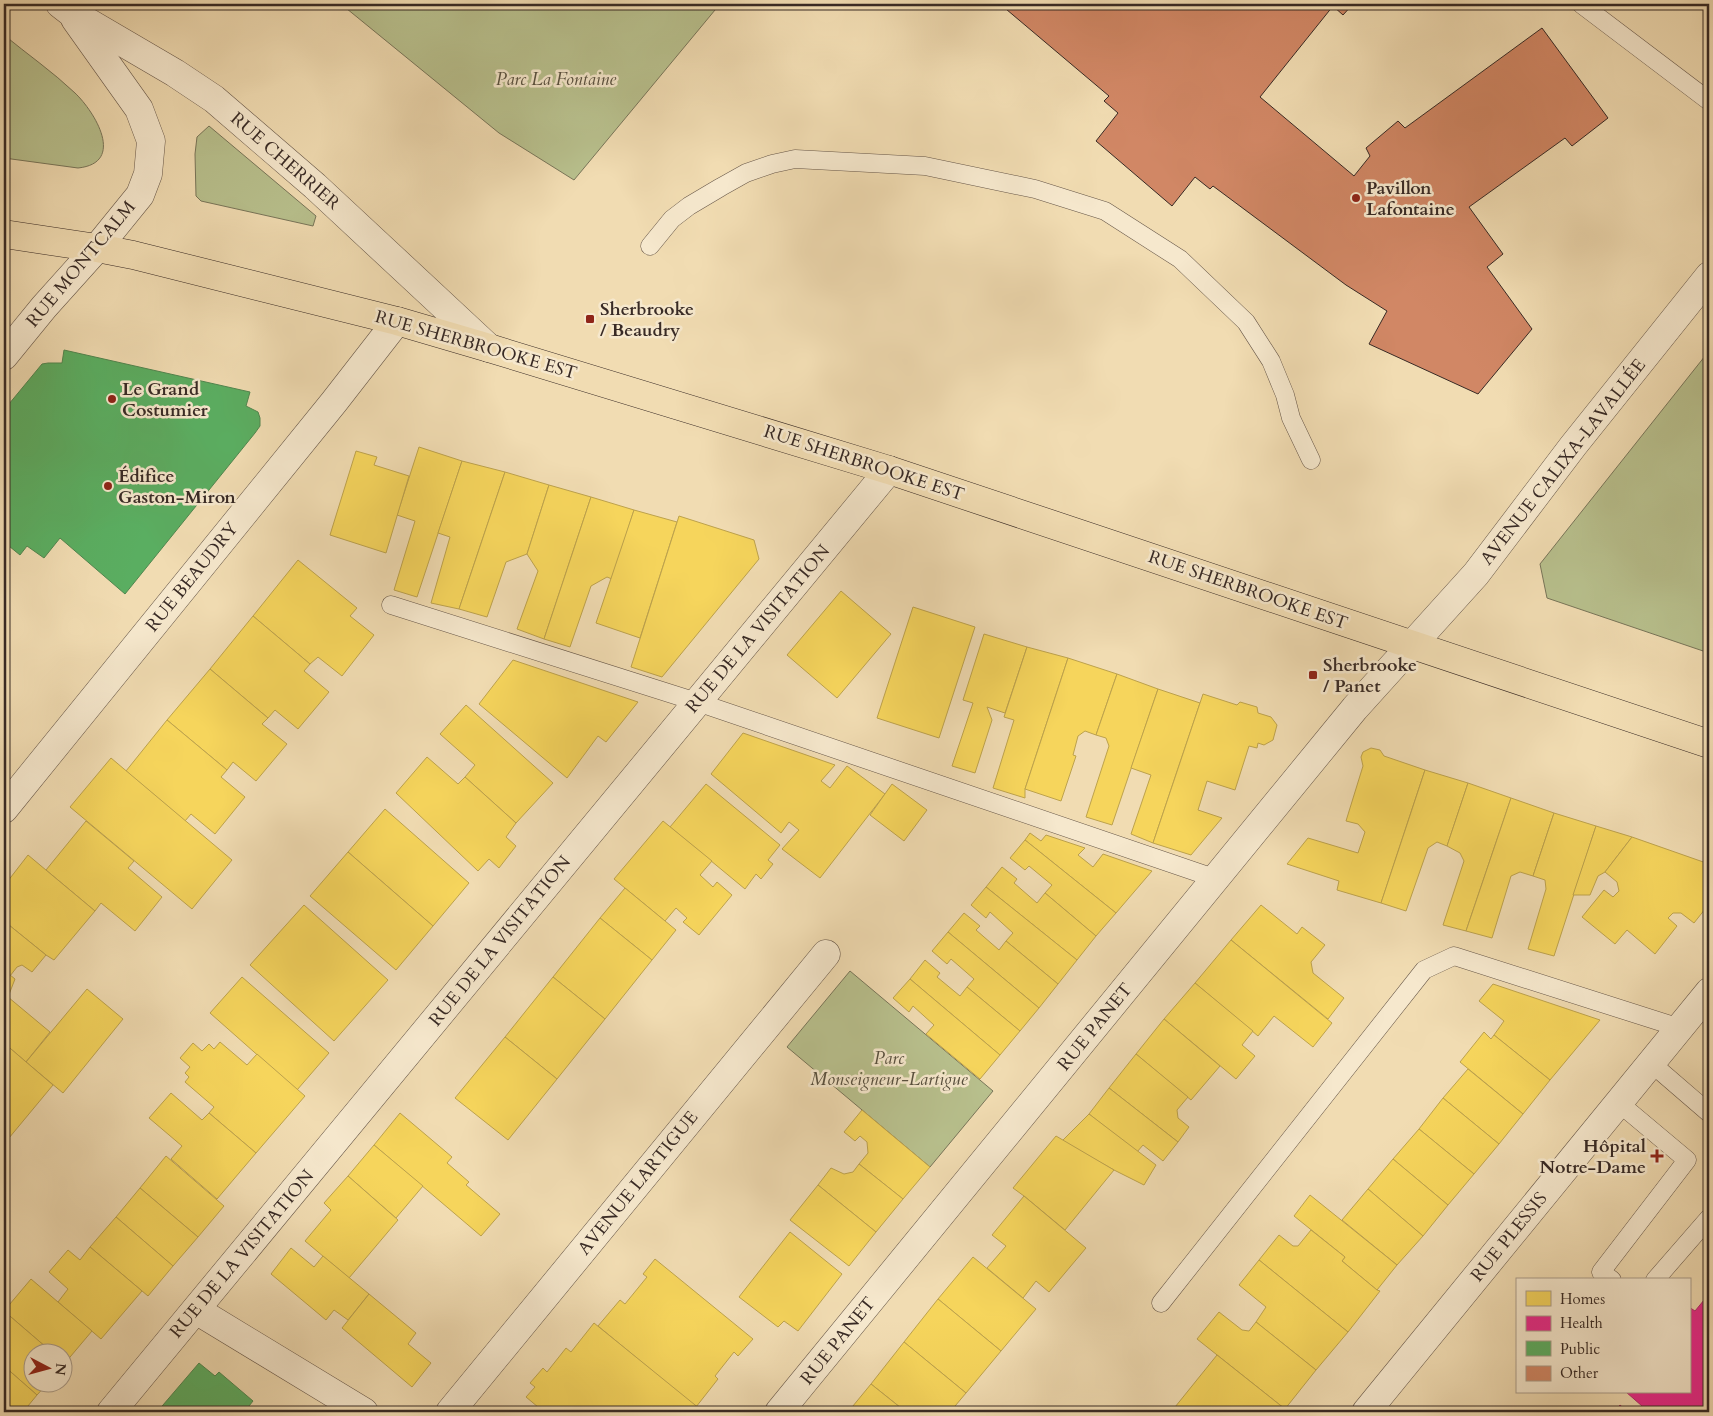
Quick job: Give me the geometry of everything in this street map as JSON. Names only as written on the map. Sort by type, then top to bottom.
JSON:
[{"type":"main road","name":"RUE SHERBROOKE EST","points":[[4,234],[97,248],[397,321],[489,348],[889,470],[1709,744]]},
{"type":"street","name":"RUE MONTCALM","points":[[4,356],[140,195],[148,174],[151,141],[139,109],[64,8]]},
{"type":"street","name":"RUE CHERRIER","points":[[64,8],[175,73],[214,99],[315,186],[489,348]]},
{"type":"street","name":"AVENUE CALIXA-LAVALLÉE","points":[[1413,645],[1476,574],[1573,446],[1709,276]]},
{"type":"street","name":"RUE BEAUDRY","points":[[4,809],[334,402],[397,321]]},
{"type":"street","name":"RUE DE LA VISITATION","points":[[111,1412],[697,702],[839,533],[889,470]]},
{"type":"street","name":"RUE PANET","points":[[779,1412],[1355,708],[1413,645]]},
{"type":"street","name":"AVENUE LARTIGUE","points":[[450,1412],[826,954]]},
{"type":"street","name":"RUE PLESSIS","points":[[1366,1412],[1709,992]]},
{"type":"street","points":[[196,1310],[364,1412]]},
{"type":"lane","points":[[1582,4],[1709,101]]},
{"type":"lane","points":[[650,246],[672,219],[689,206],[746,173],[772,164],[795,159],[925,166],[1035,189],[1105,211],[1180,259],[1246,322],[1271,361],[1285,395],[1291,418],[1311,460]]},
{"type":"lane","points":[[391,605],[697,702],[1217,879]]},
{"type":"lane","points":[[1161,1303],[1424,970],[1454,956],[1680,1028]]},
{"type":"lane","points":[[1651,1063],[1709,1113]]},
{"type":"lane","points":[[1610,1278],[1602,1272],[1687,1160],[1619,1103]]},
{"type":"lane","points":[[1657,1278],[1709,1218]]},
{"type":"green space","name":"Parc La Fontaine","points":[[341,4],[720,4],[574,180],[499,133]]},
{"type":"green space","points":[[4,35],[67,85],[91,112],[102,136],[103,147],[101,157],[92,164],[78,168],[4,158]]},
{"type":"green space","points":[[209,126],[316,216],[313,226],[201,201],[196,196],[195,154],[197,137]]},
{"type":"green space","points":[[1709,351],[1709,653],[1547,598],[1540,564]]},
{"type":"green space","name":"Parc Monseigneur-Lartigue","points":[[850,971],[993,1091],[930,1167],[787,1047]]},
{"type":"building: Homes","points":[[419,447],[462,461],[417,597],[394,590],[415,521],[397,515]]},
{"type":"building: Homes","points":[[356,451],[377,457],[374,465],[409,476],[386,553],[330,535]]},
{"type":"building: Homes","points":[[462,461],[505,472],[459,609],[431,603],[450,537],[438,533]]},
{"type":"building: Homes","points":[[505,472],[549,485],[527,554],[506,562],[487,617],[459,609]]},
{"type":"building: Homes","points":[[549,485],[591,497],[544,639],[517,629],[538,571],[527,554]]},
{"type":"building: Homes","points":[[591,497],[634,510],[612,579],[607,577],[591,586],[570,647],[544,639]]},
{"type":"building: Homes","points":[[634,510],[677,522],[640,638],[596,623]]},
{"type":"building: Homes","points":[[679,516],[754,540],[759,559],[662,677],[631,667]]},
{"type":"building: Homes","points":[[298,560],[357,608],[350,616],[374,635],[342,676],[318,657],[310,664],[253,616]]},
{"type":"building: Homes","points":[[841,591],[891,634],[837,698],[787,655]]},
{"type":"building: Homes","points":[[913,607],[975,627],[939,738],[877,718]]},
{"type":"building: Homes","points":[[253,616],[310,664],[304,671],[329,692],[298,729],[275,710],[268,718],[210,669]]},
{"type":"building: Homes","points":[[984,634],[1027,647],[1005,713],[987,707],[992,720],[975,773],[952,766],[973,703],[963,700]]},
{"type":"building: Homes","points":[[1027,647],[1068,658],[1025,789],[1025,798],[993,788],[1014,720],[1004,717]]},
{"type":"building: Homes","points":[[1068,658],[1117,674],[1096,735],[1085,731],[1078,736],[1073,755],[1076,756],[1061,801],[1025,789]]},
{"type":"building: Homes","points":[[513,660],[638,702],[606,742],[598,736],[567,778],[479,704]]},
{"type":"building: Homes","points":[[210,669],[268,718],[262,724],[287,744],[256,781],[233,762],[227,770],[167,720]]},
{"type":"building: Homes","points":[[1117,674],[1158,689],[1112,825],[1086,817],[1109,746],[1106,738],[1096,735]]},
{"type":"building: Homes","points":[[1158,689],[1200,703],[1153,843],[1131,834],[1151,775],[1131,768]]},
{"type":"building: Homes","points":[[1203,694],[1237,705],[1240,702],[1257,707],[1258,713],[1271,717],[1277,725],[1273,740],[1264,745],[1258,743],[1257,748],[1249,746],[1235,790],[1207,781],[1198,810],[1222,818],[1191,855],[1153,843]]},
{"type":"building: Homes","points":[[466,705],[553,783],[516,823],[465,777],[475,765],[440,734]]},
{"type":"building: Homes","points":[[167,720],[227,770],[221,777],[245,797],[215,834],[191,814],[185,821],[126,771]]},
{"type":"building: Homes","points":[[743,733],[835,765],[821,781],[830,788],[847,766],[885,794],[820,878],[782,849],[799,830],[789,822],[781,833],[711,774]]},
{"type":"building: Homes","points":[[1371,748],[1380,750],[1384,756],[1425,770],[1381,903],[1337,890],[1339,881],[1287,864],[1308,838],[1358,853],[1365,832],[1358,824],[1346,821],[1363,766],[1361,757],[1363,752]]},
{"type":"building: Homes","points":[[427,757],[458,784],[465,777],[516,823],[506,837],[516,846],[499,868],[489,859],[478,871],[396,793]]},
{"type":"building: Homes","points":[[111,758],[232,860],[192,909],[70,807]]},
{"type":"building: Homes","points":[[1425,770],[1468,783],[1447,846],[1437,842],[1428,848],[1406,911],[1381,903]]},
{"type":"building: Homes","points":[[1468,783],[1511,798],[1466,931],[1443,925],[1464,861],[1460,853],[1447,846]]},
{"type":"building: Homes","points":[[706,784],[780,845],[768,860],[773,864],[761,879],[756,874],[745,889],[670,827]]},
{"type":"building: Homes","points":[[892,784],[927,810],[904,841],[870,815]]},
{"type":"building: Homes","points":[[1511,798],[1554,813],[1533,876],[1520,872],[1511,876],[1492,938],[1466,931]]},
{"type":"building: Homes","points":[[385,809],[469,883],[433,926],[348,852]]},
{"type":"building: Homes","points":[[1554,813],[1596,826],[1554,956],[1528,949],[1546,889],[1545,880],[1533,876]]},
{"type":"building: Homes","points":[[86,821],[134,861],[128,868],[162,897],[135,931],[101,903],[95,911],[46,870]]},
{"type":"building: Homes","points":[[663,821],[712,861],[700,875],[713,887],[717,882],[732,895],[699,935],[683,922],[687,918],[676,908],[665,921],[614,879]]},
{"type":"building: Homes","points":[[1596,826],[1632,837],[1605,872],[1598,876],[1590,895],[1573,895]]},
{"type":"building: Homes","points":[[1030,833],[1041,841],[1046,835],[1085,848],[1078,855],[1093,867],[1103,854],[1152,871],[1116,913],[1025,840]]},
{"type":"building: Homes","points":[[1632,837],[1709,864],[1709,904],[1694,923],[1681,913],[1673,913],[1668,918],[1677,926],[1655,954],[1627,930],[1615,944],[1582,917],[1604,890],[1613,897],[1619,891],[1617,882],[1605,872]]},
{"type":"building: Homes","points":[[1025,840],[1116,913],[1096,936],[1045,893],[1052,885],[1029,866],[1025,870],[1010,858]]},
{"type":"building: Homes","points":[[348,852],[433,926],[396,970],[310,896]]},
{"type":"building: Homes","points":[[28,855],[95,911],[54,960],[4,921],[4,886]]},
{"type":"building: Homes","points":[[1002,867],[1017,879],[1014,883],[1037,903],[1045,893],[1096,936],[1077,960],[986,887]]},
{"type":"building: Homes","points":[[986,887],[1077,960],[1058,984],[1006,941],[1013,933],[990,912],[986,918],[971,905]]},
{"type":"building: Homes","points":[[625,888],[676,930],[652,960],[600,918]]},
{"type":"building: Homes","points":[[304,905],[388,980],[334,1041],[250,965]]},
{"type":"building: Homes","points":[[1261,905],[1297,934],[1302,927],[1325,945],[1311,962],[1313,973],[1344,998],[1328,1019],[1231,940]]},
{"type":"building: Homes","points":[[964,913],[980,926],[976,930],[999,950],[1006,941],[1058,984],[1039,1008],[948,932]]},
{"type":"building: Homes","points":[[600,918],[652,960],[605,1019],[553,977]]},
{"type":"building: Homes","points":[[4,921],[46,955],[32,972],[22,965],[17,967],[10,976],[4,970]]},
{"type":"building: Homes","points":[[948,932],[1039,1008],[1020,1031],[967,987],[974,979],[951,959],[947,964],[932,951]]},
{"type":"building: Homes","points":[[1231,940],[1332,1023],[1313,1047],[1274,1016],[1258,1036],[1195,983]]},
{"type":"building: Homes","points":[[925,960],[940,973],[937,977],[960,996],[967,987],[1020,1031],[1000,1055],[910,979]]},
{"type":"building: Homes","points":[[4,970],[15,979],[8,997],[50,1032],[26,1062],[4,1043]]},
{"type":"building: Homes","points":[[242,977],[329,1053],[297,1090],[210,1013]]},
{"type":"building: Homes","points":[[553,977],[605,1019],[557,1079],[505,1037]]},
{"type":"building: Homes","points":[[910,979],[1000,1055],[980,1079],[926,1034],[934,1025],[913,1006],[909,1012],[893,998]]},
{"type":"building: Homes","points":[[1195,983],[1253,1031],[1242,1045],[1255,1056],[1236,1079],[1164,1019]]},
{"type":"building: Homes","points":[[1493,984],[1600,1020],[1550,1080],[1494,1035],[1504,1021],[1479,1001]]},
{"type":"building: Homes","points":[[87,989],[123,1019],[63,1093],[26,1062]]},
{"type":"building: Homes","points":[[1164,1019],[1220,1066],[1191,1100],[1136,1054]]},
{"type":"building: Homes","points":[[1484,1032],[1491,1039],[1494,1035],[1550,1080],[1523,1114],[1460,1062]]},
{"type":"building: Homes","points":[[505,1037],[557,1079],[508,1140],[455,1098]]},
{"type":"building: Homes","points":[[220,1042],[247,1065],[257,1054],[305,1096],[256,1153],[209,1113],[214,1107],[185,1082],[189,1077],[185,1073],[190,1067],[180,1058],[193,1043],[202,1051],[209,1044],[214,1049]]},
{"type":"building: Homes","points":[[4,1043],[53,1085],[4,1144]]},
{"type":"building: Homes","points":[[1136,1054],[1188,1097],[1177,1110],[1178,1118],[1189,1127],[1178,1142],[1109,1088]]},
{"type":"building: Homes","points":[[1468,1069],[1523,1114],[1499,1144],[1443,1098]]},
{"type":"building: Homes","points":[[1109,1088],[1178,1142],[1163,1161],[1143,1145],[1137,1152],[1089,1114]]},
{"type":"building: Homes","points":[[171,1093],[202,1120],[209,1113],[256,1153],[217,1199],[171,1159],[182,1146],[149,1118]]},
{"type":"building: Homes","points":[[1443,1098],[1499,1144],[1474,1174],[1419,1129]]},
{"type":"building: Homes","points":[[862,1110],[930,1167],[903,1199],[859,1164],[868,1153],[867,1142],[860,1136],[855,1141],[844,1132]]},
{"type":"building: Homes","points":[[400,1113],[452,1157],[447,1163],[469,1182],[466,1185],[500,1214],[481,1236],[374,1145]]},
{"type":"building: Homes","points":[[1089,1114],[1156,1165],[1144,1185],[1062,1141]]},
{"type":"building: Homes","points":[[1419,1129],[1474,1174],[1448,1205],[1393,1159]]},
{"type":"building: Homes","points":[[1056,1136],[1114,1170],[1065,1230],[1013,1188]]},
{"type":"building: Homes","points":[[374,1145],[423,1186],[396,1218],[348,1176]]},
{"type":"building: Homes","points":[[166,1156],[224,1206],[198,1237],[140,1188]]},
{"type":"building: Homes","points":[[1393,1159],[1448,1205],[1423,1236],[1368,1189]]},
{"type":"building: Homes","points":[[859,1164],[903,1199],[876,1232],[818,1185],[831,1168],[844,1174],[853,1172]]},
{"type":"building: Homes","points":[[348,1176],[398,1220],[349,1278],[305,1241],[331,1210],[324,1203]]},
{"type":"building: Homes","points":[[818,1185],[876,1232],[849,1266],[790,1220]]},
{"type":"building: Homes","points":[[140,1188],[198,1237],[173,1266],[116,1217]]},
{"type":"building: Homes","points":[[1368,1189],[1423,1236],[1397,1265],[1342,1220]]},
{"type":"building: Homes","points":[[1310,1195],[1397,1265],[1377,1290],[1342,1261],[1345,1257],[1294,1216]]},
{"type":"building: Homes","points":[[1024,1196],[1086,1248],[1049,1292],[1036,1281],[1023,1298],[987,1268],[1006,1246],[992,1235]]},
{"type":"building: Homes","points":[[116,1217],[173,1266],[148,1296],[90,1247]]},
{"type":"building: Homes","points":[[1311,1230],[1345,1257],[1342,1261],[1380,1291],[1348,1332],[1259,1260],[1279,1235],[1293,1246],[1298,1246]]},
{"type":"building: Homes","points":[[790,1232],[842,1274],[798,1331],[784,1321],[778,1327],[739,1297]]},
{"type":"building: Homes","points":[[90,1247],[142,1291],[101,1339],[58,1302],[68,1289],[49,1272],[68,1250],[80,1260]]},
{"type":"building: Homes","points":[[291,1248],[314,1267],[323,1256],[369,1294],[348,1320],[334,1310],[326,1320],[271,1274]]},
{"type":"building: Homes","points":[[973,1257],[1036,1309],[1001,1351],[938,1299]]},
{"type":"building: Homes","points":[[655,1259],[753,1339],[738,1356],[734,1352],[715,1376],[718,1379],[696,1407],[598,1326],[620,1300],[625,1304],[647,1277],[643,1274]]},
{"type":"building: Homes","points":[[1259,1260],[1348,1332],[1316,1370],[1256,1322],[1266,1307],[1239,1285]]},
{"type":"building: Homes","points":[[31,1279],[92,1331],[72,1355],[72,1344],[42,1344],[4,1311]]},
{"type":"building: Homes","points":[[369,1294],[416,1333],[408,1344],[431,1363],[412,1387],[342,1328]]},
{"type":"building: Homes","points":[[938,1299],[1001,1351],[966,1393],[904,1342]]},
{"type":"building: Homes","points":[[4,1311],[42,1344],[22,1344],[22,1382],[4,1366]]},
{"type":"building: Homes","points":[[1219,1312],[1242,1330],[1249,1331],[1256,1322],[1316,1370],[1285,1409],[1197,1339]]},
{"type":"building: Homes","points":[[594,1323],[700,1409],[698,1412],[544,1412],[526,1397],[535,1387],[530,1383],[543,1368],[547,1372],[566,1348],[571,1352]]},
{"type":"building: Homes","points":[[904,1342],[966,1393],[950,1412],[906,1412],[871,1384]]},
{"type":"building: Homes","points":[[1217,1355],[1285,1409],[1282,1412],[1171,1412]]},
{"type":"building: Homes","points":[[4,1366],[22,1382],[22,1394],[37,1395],[23,1412],[4,1412]]},
{"type":"building: Homes","points":[[871,1384],[906,1412],[848,1412]]},
{"type":"building: Health","points":[[1709,1294],[1709,1412],[1636,1412],[1642,1406],[1628,1394],[1690,1394],[1690,1308],[1695,1311]]},
{"type":"building: Health","points":[[1620,1405],[1628,1412],[1614,1412]]},
{"type":"building: Public","name":"Édifice Gaston-Miron","points":[[64,350],[250,392],[246,406],[258,412],[260,418],[260,426],[255,433],[125,594],[60,538],[44,558],[27,546],[20,555],[4,542],[4,410],[42,364],[62,363]]},
{"type":"building: Public","points":[[199,1363],[215,1376],[219,1372],[253,1401],[249,1406],[256,1412],[157,1412]]},
{"type":"building: Other","name":"Pavillon Lafontaine","points":[[1000,4],[1145,4],[1152,9],[1156,4],[1353,4],[1343,15],[1333,6],[1260,97],[1354,176],[1370,156],[1366,148],[1398,121],[1405,128],[1542,28],[1608,118],[1572,146],[1565,138],[1469,207],[1503,254],[1487,267],[1532,329],[1478,394],[1369,344],[1387,311],[1346,285],[1213,186],[1210,189],[1195,177],[1172,206],[1096,141],[1118,113],[1104,101],[1109,96]]},
{"type":"place","name":"Pavillon Lafontaine","points":[[1356,198]]},
{"type":"place","name":"Sherbrooke / Beaudry","points":[[590,319]]},
{"type":"place","name":"Le Grand Costumier","points":[[112,399]]},
{"type":"place","name":"Édifice Gaston-Miron","points":[[108,486]]},
{"type":"place","name":"Sherbrooke / Panet","points":[[1313,675]]},
{"type":"place","name":"Hôpital Notre-Dame","points":[[1657,1156]]}]
